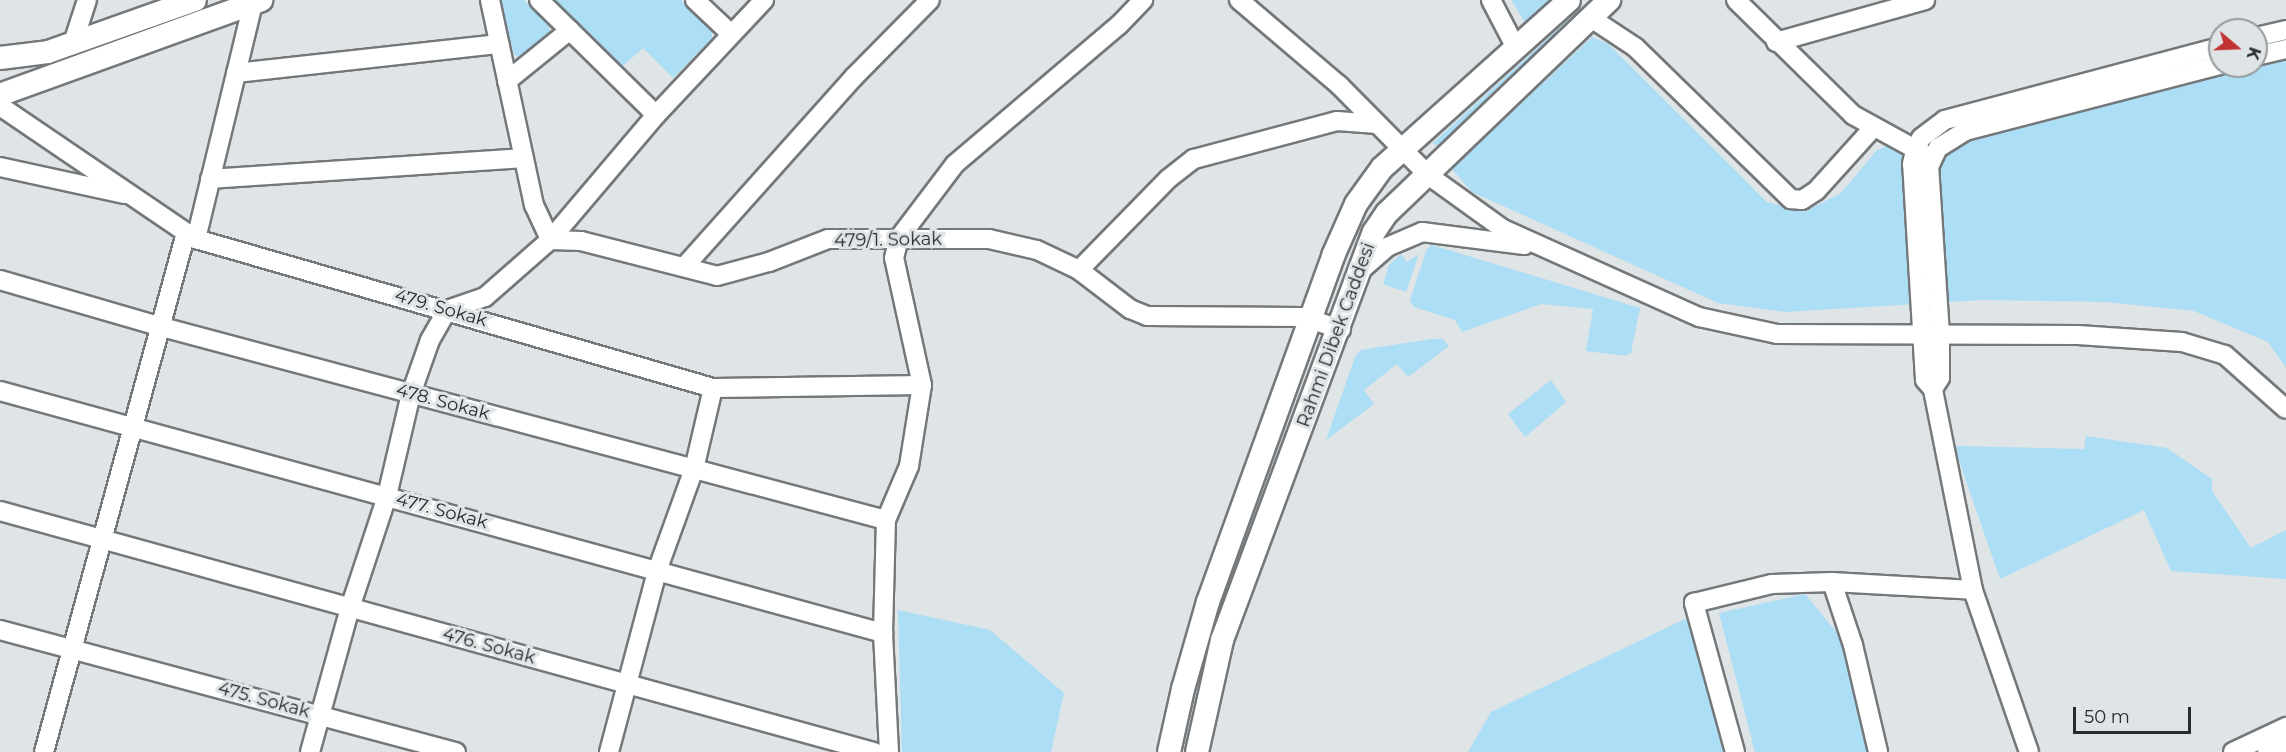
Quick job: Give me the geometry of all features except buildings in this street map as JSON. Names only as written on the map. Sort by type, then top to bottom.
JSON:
[{"type":"main road","points":[[0,58],[32,56],[195,0]]},
{"type":"main road","name":"Rahmi Dibek Caddesi","points":[[1169,752],[1202,620],[1310,320],[1356,204],[1382,168],[1569,0]]},
{"type":"main road","name":"Rahmi Dibek Caddesi","points":[[1197,752],[1222,640],[1341,329],[1357,273],[1387,213],[1610,0]]},
{"type":"main road","points":[[1,99],[257,2]]},
{"type":"main road","points":[[0,65],[5,76],[1,99]]},
{"type":"street","points":[[73,43],[87,0]]},
{"type":"street","points":[[489,0],[534,205],[550,240]]},
{"type":"street","points":[[539,0],[656,115]]},
{"type":"street","points":[[695,0],[730,33]]},
{"type":"street","points":[[310,752],[350,609],[387,496],[411,394],[430,340],[447,310],[485,297],[550,240],[656,115],[730,33],[764,0]]},
{"type":"street","points":[[684,267],[854,77],[930,0]]},
{"type":"street","points":[[889,752],[883,633],[886,520],[909,466],[922,385],[894,258],[899,238],[955,164],[1119,25],[1143,0]]},
{"type":"street","points":[[1239,0],[1339,85],[1427,174],[1503,229],[1700,317],[1778,334],[2078,335],[2182,342],[2225,355],[2256,378],[2286,409]]},
{"type":"street","points":[[1491,0],[1516,48]]},
{"type":"street","points":[[1736,0],[1823,90],[1873,128],[1923,153]]},
{"type":"street","points":[[1776,42],[1917,1]]},
{"type":"street","points":[[44,752],[162,327],[210,179],[236,73],[257,2]]},
{"type":"street","points":[[1591,18],[1635,47],[1791,199],[1803,200],[1816,191],[1873,128]]},
{"type":"street","points":[[507,81],[570,30]]},
{"type":"street","points":[[2268,34],[2286,30]]},
{"type":"street","points":[[236,73],[499,44]]},
{"type":"street","points":[[2268,53],[2286,49]]},
{"type":"street","points":[[1932,363],[1921,138],[1945,120],[2208,50]]},
{"type":"street","points":[[1923,153],[1965,131],[2208,68]]},
{"type":"street","name":"479. Sokak","points":[[1,99],[191,236],[713,388],[922,385]]},
{"type":"street","points":[[1079,270],[1168,179],[1194,159],[1337,121],[1377,124]]},
{"type":"street","points":[[210,179],[524,158]]},
{"type":"street","points":[[0,167],[134,196]]},
{"type":"street","points":[[1357,273],[1387,247],[1422,232],[1550,250]]},
{"type":"street","name":"479/1. Sokak","points":[[550,240],[581,241],[717,276],[769,262],[828,239],[989,239],[1037,250],[1079,270],[1130,309],[1147,315],[1310,320],[1341,329]]},
{"type":"street","name":"478. Sokak","points":[[0,280],[162,327],[886,520]]},
{"type":"street","points":[[1930,312],[1959,335]]},
{"type":"street","points":[[1898,336],[1930,312]]},
{"type":"street","points":[[1932,363],[1959,335]]},
{"type":"street","points":[[1898,336],[1932,363],[1940,378],[1933,389],[1973,590],[2029,752]]},
{"type":"street","points":[[609,752],[657,571],[694,469],[713,388]]},
{"type":"street","name":"477. Sokak","points":[[0,391],[135,426],[883,633]]},
{"type":"street","name":"476. Sokak","points":[[0,511],[874,752]]},
{"type":"street","points":[[1735,752],[1694,603],[1772,584],[1832,582],[1973,590]]},
{"type":"street","points":[[1832,582],[1853,645],[1878,752]]},
{"type":"street","name":"475. Sokak","points":[[0,630],[456,752]]},
{"type":"street","points":[[2233,752],[2286,727]]},
{"type":"street","points":[[2267,752],[2286,743]]},
{"type":"shaded area","points":[[500,0],[524,0],[549,27],[551,36],[522,59],[514,54]]},
{"type":"shaded area","points":[[547,0],[681,0],[712,29],[712,38],[673,78],[643,48],[618,70]]},
{"type":"shaded area","points":[[1511,0],[1552,0],[1526,24]]},
{"type":"shaded area","points":[[1590,0],[1598,0],[1437,146],[1433,143]]},
{"type":"shaded area","points":[[1592,37],[1608,44],[1767,202],[1804,212],[1841,193],[1877,150],[1914,134],[2208,69],[2208,78],[2268,78],[2268,46],[2286,42],[2286,368],[2268,342],[2194,311],[2106,302],[1982,300],[1785,312],[1718,303],[1472,192],[1452,169]]},
{"type":"shaded area","points":[[1432,245],[1640,308],[1631,353],[1626,356],[1586,351],[1593,309],[1541,304],[1462,332],[1455,320],[1414,307],[1410,300],[1427,249]]},
{"type":"shaded area","points":[[1401,254],[1407,262],[1419,254],[1406,292],[1383,284],[1389,265]]},
{"type":"shaded area","points":[[1443,339],[1449,346],[1408,377],[1397,364],[1364,390],[1374,404],[1326,440],[1355,357],[1361,350]]},
{"type":"shaded area","points":[[1316,349],[1321,351],[1190,752],[1184,752],[1212,631]]},
{"type":"shaded area","points":[[1551,380],[1566,402],[1525,437],[1508,414]]},
{"type":"shaded area","points":[[2086,436],[2167,448],[2212,479],[2212,491],[2251,548],[2286,530],[2286,579],[2171,571],[2144,510],[2000,579],[1954,446],[2084,449]]},
{"type":"shaded area","points":[[1805,594],[1838,634],[1864,720],[1867,752],[1755,752],[1719,613]]},
{"type":"shaded area","points":[[898,610],[990,630],[1064,693],[1051,752],[902,752]]},
{"type":"shaded area","points":[[1687,618],[1695,631],[1727,752],[1468,752],[1491,712]]}]
